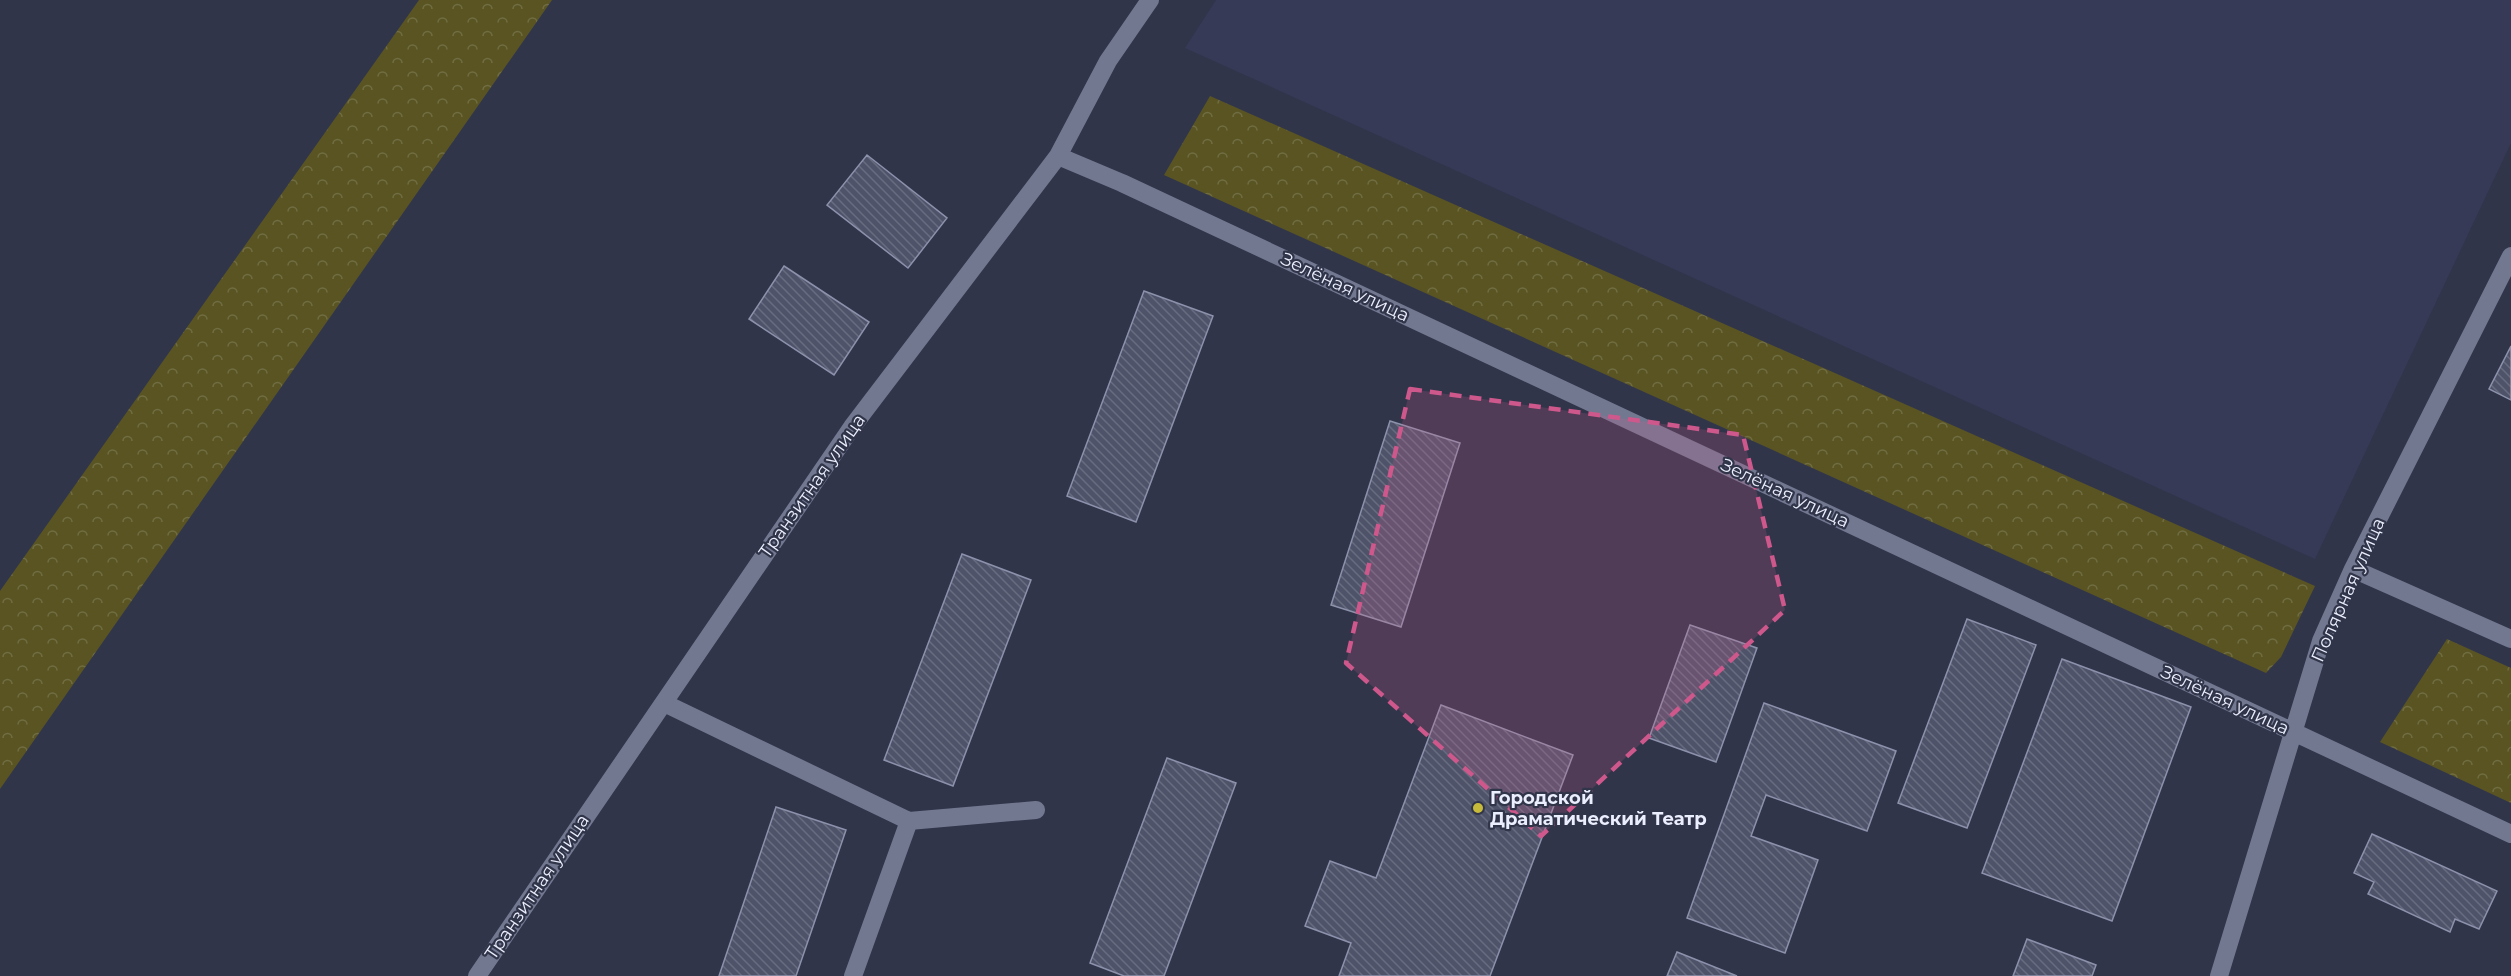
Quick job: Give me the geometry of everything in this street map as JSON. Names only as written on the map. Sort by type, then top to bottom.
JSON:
[{"type":"street","name":"Транзитная улица","points":[[477,976],[852,427],[1058,156],[1108,61],[1150,0]]},
{"type":"street","name":"Зелёная улица","points":[[1058,156],[1122,183],[2511,834]]},
{"type":"street","name":"Полярная улица","points":[[2219,976],[2321,641],[2353,569],[2511,256]]},
{"type":"street","points":[[2353,569],[2511,639]]},
{"type":"street","points":[[664,703],[909,821],[1036,810]]},
{"type":"street","points":[[853,976],[909,821]]},
{"type":"highlighted area","points":[[1410,389],[1743,435],[1785,610],[1541,836],[1346,663]]},
{"type":"shaded area","points":[[1216,0],[2511,0],[2511,143],[2315,559],[1185,48]]},
{"type":"green space","points":[[419,0],[552,0],[0,789],[0,591]]},
{"type":"green space","points":[[1210,96],[2315,586],[2281,657],[2266,673],[1164,175]]},
{"type":"green space","points":[[2447,639],[2511,668],[2511,803],[2380,742]]},
{"type":"building","points":[[867,155],[947,218],[908,268],[827,205]]},
{"type":"building","points":[[784,266],[869,322],[834,375],[749,319]]},
{"type":"building","points":[[1144,291],[1213,316],[1136,522],[1067,496]]},
{"type":"building","points":[[2511,346],[2511,400],[2489,389]]},
{"type":"building","points":[[1390,421],[1460,443],[1401,627],[1331,605]]},
{"type":"building","points":[[962,554],[1031,580],[953,786],[884,760]]},
{"type":"building","points":[[1967,619],[2036,645],[1967,828],[1898,803]]},
{"type":"building","points":[[1690,625],[1757,648],[1716,762],[1649,738]]},
{"type":"building","points":[[2062,659],[2191,707],[2112,921],[1982,873]]},
{"type":"building","points":[[1764,703],[1896,751],[1867,831],[1766,795],[1751,836],[1818,860],[1785,953],[1687,918]]},
{"type":"building","name":"Городской Драматический Театр","points":[[1441,705],[1573,755],[1490,976],[1339,976],[1351,943],[1305,926],[1330,861],[1376,878]]},
{"type":"building","points":[[1167,758],[1236,783],[1164,976],[1124,976],[1090,963]]},
{"type":"building","points":[[776,807],[846,830],[796,976],[719,976]]},
{"type":"building","points":[[2372,834],[2497,891],[2479,929],[2455,919],[2450,932],[2368,894],[2374,882],[2354,873]]},
{"type":"building","points":[[2027,939],[2096,965],[2092,976],[2013,976]]},
{"type":"building","points":[[1677,952],[1737,976],[1667,976]]},
{"type":"place","name":"Городской Драматический Театр","points":[[1478,808]]}]
